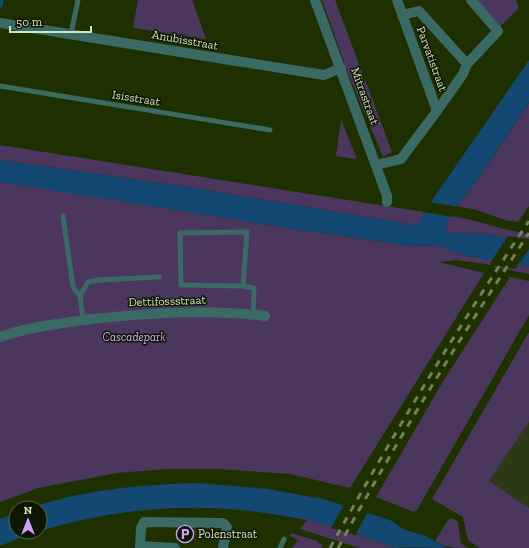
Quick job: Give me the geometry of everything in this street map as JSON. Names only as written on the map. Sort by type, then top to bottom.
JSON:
[{"type":"street","name":"Mitrastraat","points":[[315,0],[376,165],[387,196],[387,202]]},
{"type":"street","name":"Parvatistraat","points":[[396,0],[437,111]]},
{"type":"street","points":[[467,64],[498,31],[471,0]]},
{"type":"street","name":"Parvatistraat","points":[[376,165],[401,159],[463,74],[467,64],[419,11],[402,15]]},
{"type":"street","name":"Anubisstraat","points":[[0,23],[324,75],[341,68]]},
{"type":"street","name":"Dettifossstraat","points":[[0,337],[52,324],[129,315],[181,312],[253,314],[265,316]]},
{"type":"street","points":[[175,548],[140,547],[141,528],[144,522],[223,524],[227,527],[223,548]]},
{"type":"lane","points":[[71,34],[78,0]]},
{"type":"lane","name":"Isisstraat","points":[[0,86],[270,130]]},
{"type":"lane","points":[[63,216],[73,287],[80,296],[83,320]]},
{"type":"lane","name":"Dettifossstraat","points":[[246,232],[243,286],[181,285],[180,233],[246,232]]},
{"type":"lane","name":"Dettifossstraat","points":[[80,296],[88,282],[98,280],[159,277]]},
{"type":"lane","points":[[243,286],[254,288],[253,314]]},
{"type":"lane","points":[[280,548],[284,539]]},
{"type":"shaded area","points":[[529,422],[529,508],[489,481]]},
{"type":"green space","points":[[138,0],[192,0],[206,39],[133,28]]},
{"type":"green space","points":[[322,0],[335,0],[392,152],[383,157],[348,73]]},
{"type":"green space","points":[[476,0],[516,0],[519,8],[499,28]]},
{"type":"green space","points":[[529,103],[529,206],[518,222],[505,220],[477,210],[457,206],[473,186]]},
{"type":"green space","points":[[341,120],[357,159],[336,156]]},
{"type":"green space","points":[[0,145],[424,212],[418,226],[187,187],[0,160]]},
{"type":"green space","name":"Cascadepark","points":[[0,177],[262,224],[410,246],[436,245],[463,255],[529,266],[529,274],[494,267],[492,265],[456,260],[439,262],[484,273],[350,488],[290,474],[219,469],[166,469],[117,473],[38,488],[0,502]]},
{"type":"green space","points":[[451,216],[529,234],[529,241],[485,234],[448,233],[446,231],[447,223]]},
{"type":"green space","points":[[510,277],[529,281],[529,315],[417,510],[414,512],[376,497],[442,383]]},
{"type":"green space","points":[[529,332],[529,422],[489,481],[529,508],[529,548],[480,548],[468,540],[463,517],[432,499]]},
{"type":"green space","points":[[452,518],[458,522],[461,544],[469,548],[456,548],[435,541],[448,520]]},
{"type":"green space","points":[[308,519],[401,548],[359,548],[300,529]]},
{"type":"green space","points":[[291,533],[318,541],[318,543],[323,545],[321,548],[292,548],[298,540],[290,536]]},
{"type":"water","points":[[529,60],[529,103],[473,186],[457,206],[447,223],[446,231],[448,233],[485,234],[529,241],[529,266],[520,265],[517,268],[493,264],[490,260],[459,254],[436,245],[410,246],[0,182],[0,160],[187,187],[418,226],[424,212]]},
{"type":"water","points":[[198,483],[268,489],[317,497],[390,520],[405,530],[426,536],[448,548],[392,547],[358,534],[308,519],[306,520],[239,510],[206,508],[173,508],[107,515],[48,529],[48,503],[92,492],[156,485]]},
{"type":"water","points":[[8,516],[8,540],[15,540],[0,546],[0,519]]},
{"type":"pier","points":[[429,202],[460,207],[453,217],[422,212]]},
{"type":"pier","points":[[508,236],[529,239],[529,249],[515,269],[493,266],[490,263]]},
{"type":"pier","points":[[345,503],[369,510],[355,535],[331,528]]},
{"type":"waterway","points":[[1,6],[2,0]]},
{"type":"railway","points":[[330,548],[426,382],[529,221]]},
{"type":"railway","points":[[338,548],[430,389],[529,233]]},
{"type":"place","name":"Polenstraat","points":[[185,534]]}]
